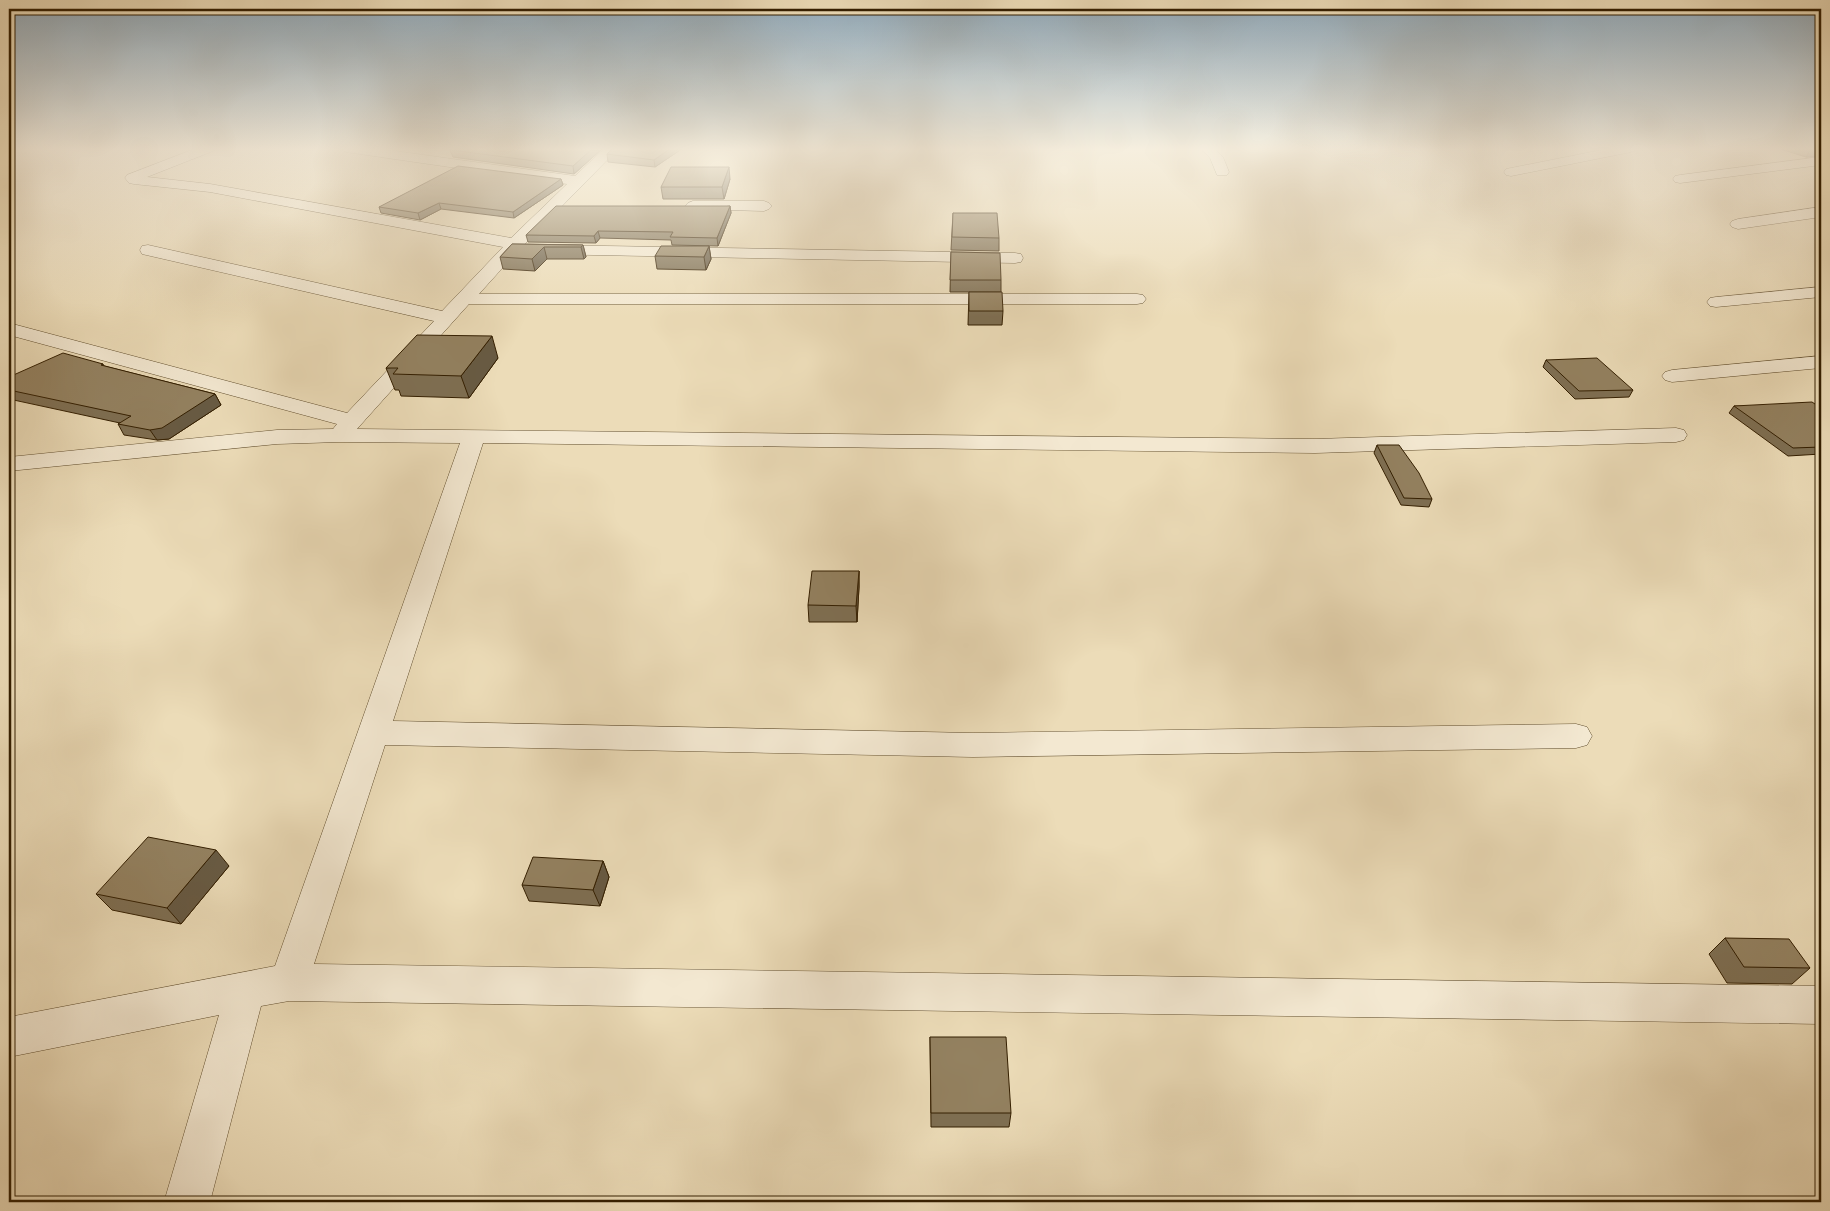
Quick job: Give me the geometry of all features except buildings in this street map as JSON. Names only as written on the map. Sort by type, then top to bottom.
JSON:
[{"type":"street","points":[[295,205],[513,247],[1015,258]]},
{"type":"street","points":[[346,428],[464,299],[553,206],[572,206]]},
{"type":"street","points":[[678,206],[764,206]]},
{"type":"street","points":[[1738,224],[1821,212]]},
{"type":"street","points":[[148,250],[447,318]]},
{"type":"street","points":[[1716,302],[1821,292]]},
{"type":"street","points":[[464,299],[1137,298]]},
{"type":"street","points":[[9,329],[346,428]]},
{"type":"street","points":[[1672,376],[1821,362]]},
{"type":"street","points":[[9,464],[277,437],[346,428],[474,436],[1315,446],[1676,435]]},
{"type":"street","points":[[289,982],[474,436]]},
{"type":"street","points":[[373,733],[973,745],[1576,736]]},
{"type":"street","points":[[9,1036],[289,982],[1821,1005]]},
{"type":"street","points":[[187,1202],[246,990]]}]
